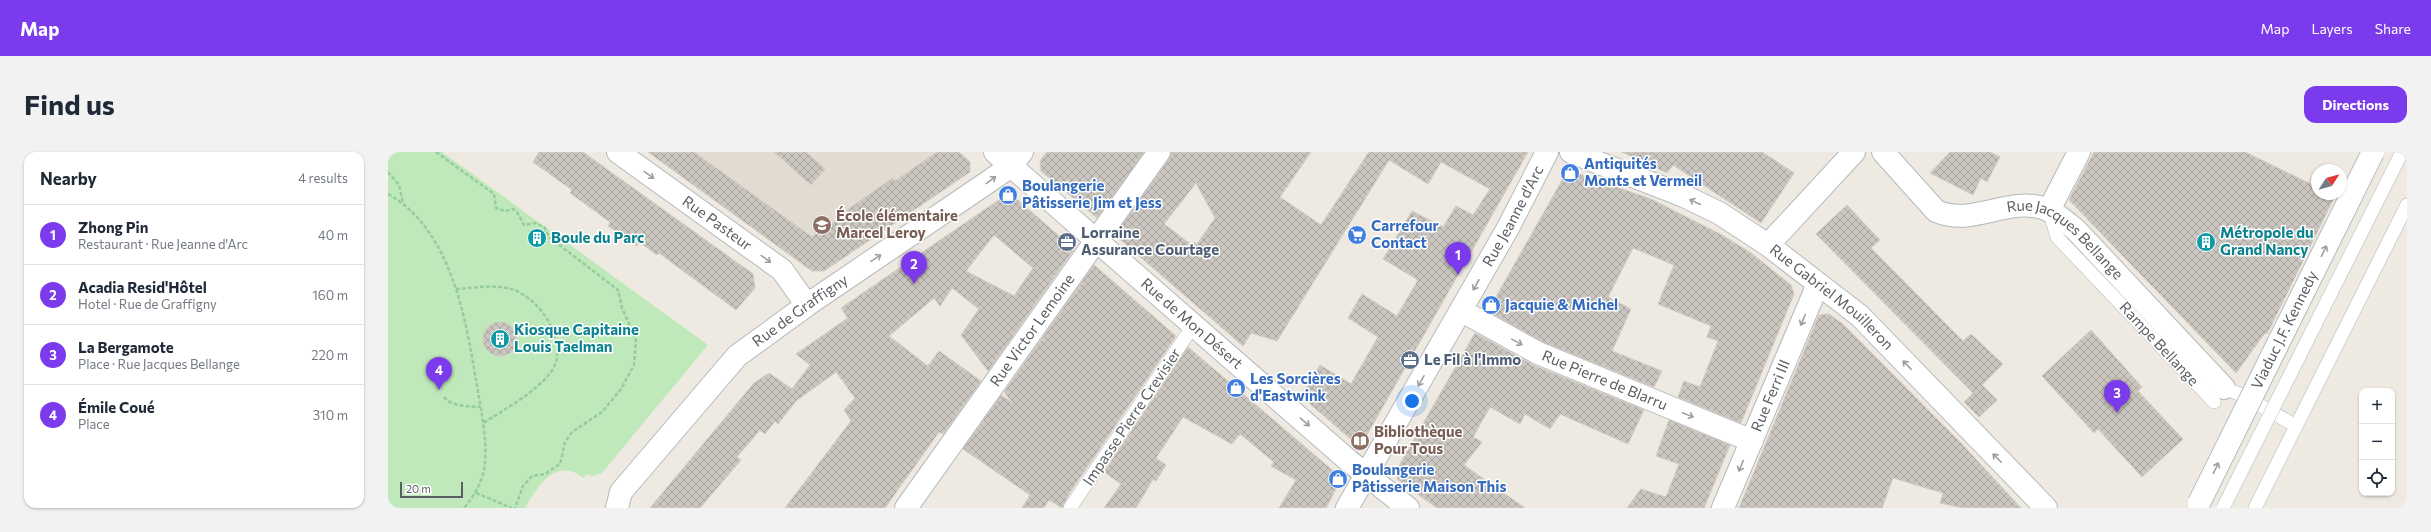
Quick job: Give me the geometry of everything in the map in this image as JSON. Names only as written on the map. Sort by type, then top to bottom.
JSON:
[{"type":"street","name":"Rue Pasteur","points":[[618,152],[782,270],[807,305]]},
{"type":"street","name":"Rue Victor Lemoine","points":[[906,508],[1159,152]]},
{"type":"street","name":"Rue Jeanne d'Arc","points":[[1347,508],[1462,311],[1508,228],[1546,152]]},
{"type":"street","name":"Rue Gabriel Mouilleron","points":[[1571,152],[1712,209],[1768,245],[1860,316],[2046,508]]},
{"type":"street","points":[[1768,245],[1854,152]]},
{"type":"street","name":"Rue Jacques Bellange","points":[[1883,152],[1936,212],[1946,216],[1960,218],[2017,206],[2032,205],[2049,210],[2076,230],[2219,395]]},
{"type":"street","points":[[2049,210],[2079,152]]},
{"type":"street","name":"Viaduc J.F. Kennedy","points":[[2198,506],[2373,152]]},
{"type":"street","name":"Rue de Graffigny","points":[[617,508],[621,492],[736,356],[1010,157]]},
{"type":"street","name":"Rue de Mon Désert","points":[[1010,157],[1096,241],[1366,476],[1408,508]]},
{"type":"street","name":"Rue Ferri III","points":[[1723,508],[1818,284]]},
{"type":"street","name":"Rue Pierre de Blarru","points":[[1462,311],[1538,353],[1752,441]]},
{"type":"lane","points":[[2223,508],[2402,152]]},
{"type":"lane","points":[[2255,508],[2407,205]]},
{"type":"lane","name":"Impasse Pierre Crevisier","points":[[1070,508],[1193,326]]},
{"type":"lane","points":[[2219,395],[2244,396],[2296,426]]},
{"type":"path","points":[[436,152],[494,194],[496,208],[506,211],[513,209],[517,212],[524,225],[536,222],[545,228],[549,237],[618,290],[622,308],[636,340],[634,366],[621,389],[602,412],[572,432],[564,442],[560,464],[545,474],[532,476],[523,486],[514,508],[476,493]]},
{"type":"path","points":[[388,172],[398,185],[403,203]]},
{"type":"path","points":[[388,194],[403,203],[422,223],[445,261],[456,290],[469,341],[483,423],[485,462],[476,493],[464,508]]},
{"type":"path","points":[[456,290],[500,287],[512,289],[525,295],[538,307],[551,326],[556,341],[557,357],[551,371],[508,408],[483,423]]},
{"type":"path","points":[[444,397],[447,401],[464,406],[480,407]]},
{"type":"shaded area","name":"École élémentaire Marcel Leroy","points":[[648,152],[959,152],[970,162],[970,172],[824,271],[812,271]]},
{"type":"green space","points":[[388,152],[442,152],[708,345],[602,473],[593,476],[586,474],[584,478],[574,472],[565,470],[557,472],[542,482],[525,508],[388,508]]},
{"type":"building","points":[[539,152],[583,152],[753,274],[755,288],[736,310],[659,253],[657,255],[639,242],[637,246],[608,226],[610,222],[570,193],[572,190],[533,162]]},
{"type":"building","points":[[648,152],[694,152],[812,237],[848,213],[847,210],[893,178],[895,181],[937,152],[959,152],[970,162],[970,172],[824,271],[812,271]]},
{"type":"building","points":[[774,152],[806,152],[825,169],[811,185]]},
{"type":"building","points":[[1047,152],[1144,152],[1097,218],[1041,171],[1040,161]]},
{"type":"building","points":[[1171,152],[1311,152],[1280,197],[1321,225],[1369,152],[1528,152],[1364,440],[1354,442],[1301,396],[1320,365],[1351,384],[1378,337],[1348,318],[1362,294],[1397,316],[1418,280],[1383,259],[1412,211],[1443,227],[1456,206],[1473,215],[1490,189],[1441,162],[1428,184],[1389,160],[1277,341],[1251,333],[1243,346],[1115,235],[1169,159]],"holes":[[[1196,183],[1215,218],[1197,244],[1194,242],[1192,245],[1164,224]]]},
{"type":"building","points":[[1622,152],[1762,152],[1794,173],[1761,223],[1673,165],[1667,173]]},
{"type":"building","points":[[1950,152],[1990,152],[2000,157],[1987,182],[1981,178],[1973,195],[1930,173]]},
{"type":"building","name":"Métropole du Grand Nancy","points":[[2094,152],[2245,152],[2311,184],[2311,200],[2333,200],[2267,334],[2265,333],[2236,373],[2069,200]]},
{"type":"building","points":[[1574,172],[1651,199],[1722,235],[1751,253],[1791,285],[1794,294],[1741,423],[1678,397],[1684,381],[1700,387],[1718,341],[1707,337],[1711,326],[1658,304],[1674,265],[1633,248],[1608,297],[1631,309],[1612,351],[1662,371],[1654,387],[1543,342],[1488,311],[1565,175]]},
{"type":"building","points":[[1006,195],[1012,195],[1074,249],[988,371],[961,335],[979,309],[952,288],[940,306],[934,298],[889,336],[928,366],[939,351],[981,381],[943,434],[939,432],[885,508],[785,508],[851,421],[844,410],[855,398],[836,372],[796,401],[778,424],[775,421],[765,434],[760,430],[737,457],[741,460],[700,508],[650,508],[754,383],[769,373],[792,389],[810,365],[796,354],[848,318],[841,308]],"holes":[[[994,235],[1033,268],[1014,296],[966,271]]]},
{"type":"building","points":[[1847,205],[1880,240],[1871,248],[1963,341],[1971,334],[2003,364],[1982,385],[1997,400],[1979,417],[1964,402],[1973,393],[1816,234]]},
{"type":"building","points":[[1094,265],[1176,336],[1069,494],[1062,508],[1049,500],[1044,508],[1022,508],[1030,495],[963,449],[1001,395],[1013,403],[1004,392]]},
{"type":"building","points":[[1829,314],[1844,325],[1960,442],[2021,508],[1963,508],[1940,503],[1943,493],[1893,478],[1882,508],[1739,508],[1819,315]]},
{"type":"building","name":"Kiosque Capitaine Louis Taelman","points":[[500,322],[512,327],[517,339],[512,351],[500,356],[488,351],[483,339],[488,327]]},
{"type":"building","points":[[2091,330],[2142,387],[2138,391],[2183,439],[2142,477],[2098,429],[2094,433],[2042,376]]},
{"type":"building","points":[[1475,333],[1533,365],[1644,410],[1628,444],[1560,414],[1550,429],[1525,414],[1520,424],[1490,407],[1473,437],[1482,442],[1464,465],[1525,508],[1437,508],[1398,480],[1396,471]]},
{"type":"building","points":[[1188,347],[1338,475],[1338,485],[1326,508],[1279,508],[1296,480],[1271,466],[1274,462],[1240,434],[1232,444],[1183,417],[1156,458],[1166,465],[1156,481],[1153,479],[1136,508],[1104,508],[1121,484],[1104,472]]},
{"type":"building","points":[[1669,420],[1730,445],[1704,508],[1627,508],[1641,489],[1666,497],[1679,464],[1656,456]]},
{"type":"place","name":"Antiquités Monts et Vermeil","points":[[1570,173]]},
{"type":"place","name":"Boulangerie Pâtisserie Jim et Jess","points":[[1008,195]]},
{"type":"place","name":"École élémentaire Marcel Leroy","points":[[822,225]]},
{"type":"place","name":"Carrefour Contact","points":[[1357,235]]},
{"type":"place","name":"Boule du Parc","points":[[537,238]]},
{"type":"place","name":"Lorraine Assurance Courtage","points":[[1067,242]]},
{"type":"place","name":"Métropole du Grand Nancy","points":[[2206,242]]},
{"type":"place","name":"Zhong Pin","points":[[1458,275]]},
{"type":"place","name":"Acadia Resid'Hôtel","points":[[914,284]]},
{"type":"place","name":"Jacquie & Michel","points":[[1491,305]]},
{"type":"place","name":"Kiosque Capitaine Louis Taelman","points":[[500,339]]},
{"type":"place","name":"Le Fil à l'Immo","points":[[1410,360]]},
{"type":"place","name":"Les Sorcières d'Eastwink","points":[[1236,388]]},
{"type":"place","name":"Émile Coué","points":[[439,390]]},
{"type":"place","name":"La Bergamote","points":[[2117,413]]},
{"type":"place","name":"Bibliothèque Pour Tous","points":[[1360,441]]},
{"type":"place","name":"Boulangerie Pâtisserie Maison This","points":[[1338,479]]}]
